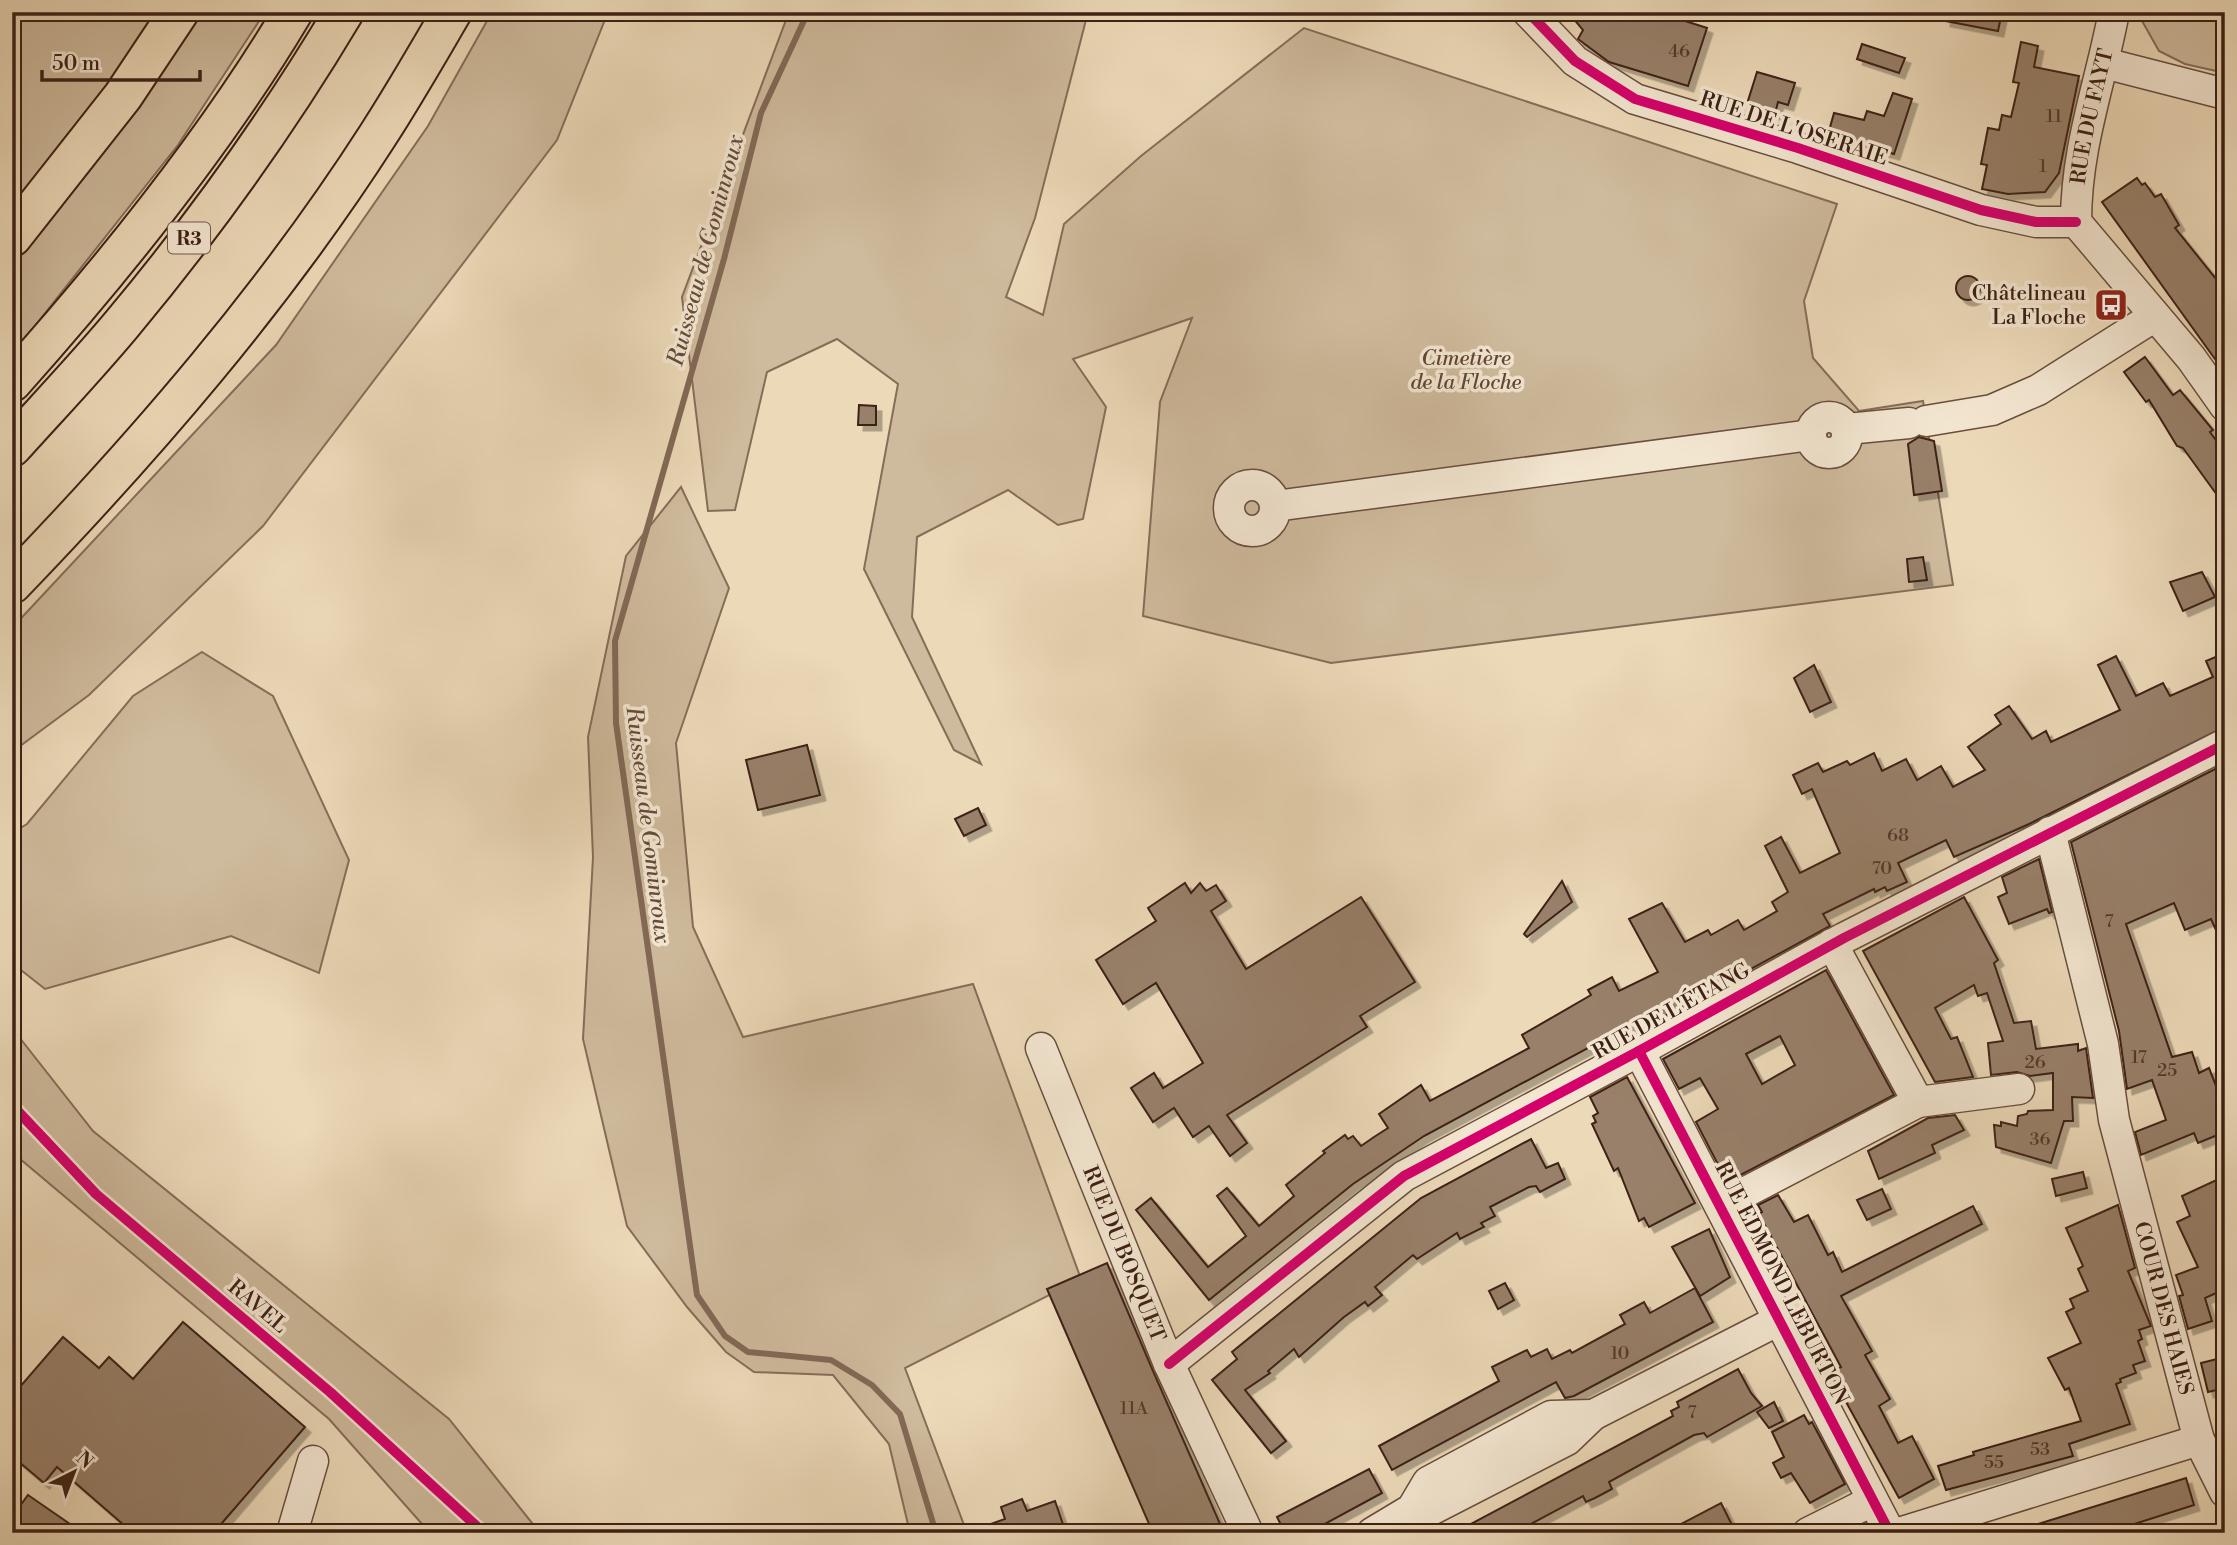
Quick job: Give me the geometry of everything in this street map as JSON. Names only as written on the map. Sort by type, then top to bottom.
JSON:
[{"type":"highway","points":[[12,237],[123,96],[178,12]]},
{"type":"highway","name":"R3","points":[[12,382],[89,296],[189,165],[293,12]]},
{"type":"highway","name":"R3","points":[[12,447],[122,324],[224,192],[320,53],[344,12]]},
{"type":"highway","points":[[12,584],[79,514],[184,395],[273,280],[377,136],[452,12]]},
{"type":"street","name":"RUE DE L'OSERAIE","points":[[1528,12],[1575,61],[1635,99],[1798,148],[1981,210],[2036,222],[2076,222]]},
{"type":"street","name":"RUE DU FAYT","points":[[2076,222],[2078,158],[2105,63],[2114,12]]},
{"type":"street","points":[[2105,63],[2225,94]]},
{"type":"street","points":[[2076,222],[2155,316],[2225,406]]},
{"type":"street","points":[[1275,506],[1811,435],[1816,421],[1823,417],[1838,418],[1847,429],[1918,422],[1992,410],[2038,390],[2155,316]]},
{"type":"street","name":"RUE DE L'ÉTANG","points":[[1169,1364],[1404,1176],[1832,944],[2225,744]]},
{"type":"street","name":"COUR DES HAIES","points":[[2050,832],[2103,1044],[2115,1119],[2199,1440],[2225,1492]]},
{"type":"street","points":[[1832,944],[1918,1102]]},
{"type":"street","name":"RUE DU BOSQUET","points":[[1041,1048],[1169,1364],[1248,1533]]},
{"type":"street","name":"RUE EDMOND LEBURTON","points":[[1639,1051],[1781,1319],[1890,1533]]},
{"type":"street","points":[[1721,1205],[1918,1102],[2019,1089]]},
{"type":"street","points":[[1372,1533],[1412,1510],[1431,1510],[1567,1440],[1592,1415],[1781,1319]]},
{"type":"street","points":[[1899,1533],[2199,1440]]},
{"type":"street","points":[[292,1533],[313,1461]]},
{"type":"street","points":[[1808,1533],[1872,1501]]},
{"type":"green space","points":[[12,12],[163,12],[12,209]]},
{"type":"green space","points":[[200,12],[265,12],[178,145],[12,355],[12,254]]},
{"type":"green space","points":[[492,12],[608,12],[557,140],[263,526],[89,695],[12,752],[12,628],[276,345],[428,126]]},
{"type":"green space","name":"Cimetière de la Floche","points":[[789,12],[1088,12],[1035,218],[1006,297],[1043,315],[1064,224],[1141,156],[1304,28],[1837,204],[1804,301],[1813,358],[1859,411],[1923,401],[1953,585],[1331,663],[1143,616],[1160,402],[1192,318],[1073,359],[1106,407],[1083,519],[1058,525],[1008,490],[917,537],[912,617],[981,764],[954,750],[864,569],[898,384],[837,339],[767,372],[735,510],[708,511],[682,297]]},
{"type":"green space","points":[[2137,12],[2225,12],[2225,73],[2185,64],[2159,51]]},
{"type":"green space","points":[[681,487],[729,588],[676,743],[693,927],[743,1037],[973,984],[1081,1279],[905,1368],[967,1533],[910,1533],[889,1444],[833,1375],[754,1372],[726,1352],[687,1307],[627,1226],[583,1039],[593,857],[588,737],[626,556]]},
{"type":"green space","points":[[202,652],[273,696],[349,860],[319,973],[231,936],[45,989],[12,963],[12,833],[27,824],[133,696]]},
{"type":"green space","points":[[12,1028],[93,1131],[449,1419],[540,1533],[430,1533],[329,1419],[13,1153]]},
{"type":"building","points":[[1568,12],[1657,12],[1707,28],[1688,86],[1609,62],[1578,39],[1583,30]]},
{"type":"building","points":[[1946,12],[2002,12],[1998,31],[1945,21]]},
{"type":"building","points":[[2021,42],[2038,46],[2034,67],[2079,76],[2059,173],[2045,192],[2008,194],[1982,189],[1987,165],[1981,164],[1988,128],[1999,130],[2002,115],[2011,117],[2019,83],[2013,82]]},
{"type":"building","points":[[1862,44],[1905,58],[1899,73],[1857,59]]},
{"type":"building","points":[[1757,72],[1795,83],[1788,105],[1778,102],[1775,114],[1747,104]]},
{"type":"building","points":[[1893,93],[1912,99],[1894,154],[1835,139],[1837,134],[1829,131],[1834,113],[1864,120],[1867,111],[1884,116]]},
{"type":"building","points":[[2137,178],[2142,185],[2145,183],[2155,197],[2161,194],[2179,225],[2175,228],[2225,290],[2225,373],[2102,202]]},
{"type":"building","points":[[1968,276],[1977,279],[1980,288],[1977,297],[1968,300],[1959,297],[1956,288],[1959,279]]},
{"type":"building","points":[[2145,357],[2173,395],[2180,390],[2213,430],[2210,432],[2225,453],[2225,506],[2183,448],[2177,446],[2149,400],[2146,402],[2124,372]]},
{"type":"building","points":[[859,405],[876,406],[876,425],[858,425]]},
{"type":"building","points":[[1919,437],[1934,441],[1942,491],[1914,495],[1908,444]]},
{"type":"building","points":[[1923,557],[1927,580],[1909,582],[1907,559]]},
{"type":"building","points":[[2202,572],[2215,597],[2183,611],[2170,582]]},
{"type":"building","points":[[2225,653],[2225,727],[2027,825],[1954,857],[1946,840],[1898,863],[1907,882],[1887,891],[1885,887],[1875,892],[1874,889],[1823,914],[1830,926],[1644,1027],[1640,1020],[1424,1136],[1353,1184],[1209,1300],[1136,1210],[1151,1198],[1208,1267],[1246,1236],[1217,1196],[1227,1188],[1259,1226],[1294,1196],[1286,1185],[1325,1153],[1323,1151],[1345,1135],[1348,1139],[1353,1136],[1361,1146],[1388,1128],[1379,1114],[1421,1085],[1430,1101],[1529,1048],[1522,1035],[1591,995],[1588,990],[1612,977],[1619,991],[1658,972],[1629,919],[1662,903],[1685,942],[1708,930],[1711,935],[1738,920],[1744,930],[1777,911],[1772,902],[1788,892],[1765,846],[1781,837],[1800,873],[1840,853],[1812,789],[1802,794],[1793,775],[1818,763],[1823,772],[1847,761],[1850,765],[1874,753],[1882,771],[1906,759],[1917,780],[1941,766],[1953,787],[1985,770],[1968,747],[2001,724],[1995,715],[2009,706],[2032,739],[2046,731],[2051,742],[2120,710],[2098,665],[2116,656],[2136,696],[2163,683],[2170,696],[2213,677],[2206,661]]},
{"type":"building","points":[[1814,665],[1831,702],[1810,712],[1794,678]]},
{"type":"building","points":[[807,745],[820,795],[758,810],[746,760]]},
{"type":"building","points":[[2225,764],[2225,950],[2211,919],[2185,930],[2174,903],[2126,924],[2172,1057],[2192,1052],[2199,1073],[2209,1068],[2225,1109],[2225,1132],[2198,1143],[2194,1133],[2141,1155],[2135,1132],[2166,1120],[2152,1080],[2127,1089],[2119,1031],[2071,842]]},
{"type":"building","points":[[978,808],[986,825],[964,836],[955,819]]},
{"type":"building","points":[[2039,859],[2052,912],[2049,913],[2047,909],[2009,924],[1998,897],[2007,893],[2002,877]]},
{"type":"building","points":[[1562,881],[1572,902],[1527,937],[1524,934]]},
{"type":"building","points":[[1185,883],[1191,893],[1200,883],[1206,891],[1216,885],[1226,901],[1211,911],[1246,969],[1361,897],[1415,982],[1360,1016],[1367,1027],[1227,1115],[1247,1143],[1230,1156],[1209,1126],[1193,1137],[1174,1108],[1153,1122],[1131,1088],[1154,1073],[1163,1088],[1203,1063],[1156,983],[1123,1004],[1096,960],[1156,921],[1148,908]]},
{"type":"building","points":[[1964,897],[1998,960],[1994,963],[2014,1023],[2031,1021],[2036,1049],[2078,1044],[2078,1051],[2086,1048],[2093,1098],[2072,1097],[2073,1121],[2064,1121],[2051,1163],[1996,1147],[1994,1125],[2001,1126],[2001,1122],[2017,1126],[2018,1116],[2027,1114],[2028,1111],[2053,1110],[2053,1073],[2030,1076],[2017,1072],[1991,1075],[1988,1043],[2003,1041],[1987,993],[1978,996],[1974,985],[1935,1008],[1951,1039],[1957,1037],[1973,1077],[1935,1082],[1863,951]]},
{"type":"building","points":[[1826,970],[1894,1095],[1727,1182],[1696,1122],[1718,1109],[1700,1078],[1679,1089],[1663,1059]],"holes":[[[1780,1036],[1795,1065],[1762,1084],[1746,1054]]]},
{"type":"building","points":[[1627,1077],[1695,1203],[1649,1227],[1644,1218],[1639,1221],[1618,1168],[1614,1171],[1592,1124],[1596,1122],[1593,1116],[1598,1113],[1590,1097]]},
{"type":"building","points":[[1955,1115],[1964,1130],[1932,1145],[1935,1153],[1879,1179],[1868,1151],[1928,1118]]},
{"type":"building","points":[[1531,1139],[1546,1168],[1558,1163],[1565,1179],[1540,1192],[1536,1186],[1529,1187],[1490,1207],[1495,1216],[1481,1223],[1484,1227],[1460,1239],[1457,1233],[1417,1259],[1413,1255],[1375,1287],[1382,1295],[1368,1306],[1365,1302],[1344,1317],[1299,1357],[1294,1349],[1268,1371],[1270,1373],[1245,1390],[1286,1441],[1271,1453],[1212,1380],[1237,1359],[1232,1352],[1421,1198]]},
{"type":"building","points":[[2083,1172],[2087,1188],[2056,1196],[2052,1179]]},
{"type":"building","points":[[2225,1176],[2225,1289],[2205,1298],[2212,1321],[2188,1329],[2179,1296],[2183,1295],[2176,1275],[2198,1267],[2177,1222],[2190,1216],[2182,1196]]},
{"type":"building","points":[[1882,1189],[1891,1209],[1867,1220],[1857,1200]]},
{"type":"building","points":[[1778,1195],[1794,1222],[1808,1215],[1828,1255],[1833,1252],[1842,1272],[1973,1206],[1982,1224],[1841,1296],[1872,1351],[1865,1355],[1890,1399],[1879,1406],[1898,1443],[1912,1436],[1934,1479],[1899,1498],[1830,1373],[1841,1367],[1759,1214],[1762,1212],[1758,1205]]},
{"type":"building","points":[[2118,1205],[2135,1268],[2128,1271],[2151,1326],[2139,1330],[2142,1339],[2138,1341],[2145,1361],[2133,1365],[2136,1373],[2120,1379],[2121,1382],[2116,1384],[2130,1424],[2069,1444],[2073,1456],[1946,1490],[1938,1466],[1974,1455],[1973,1452],[2081,1421],[2069,1388],[2065,1390],[2048,1358],[2081,1343],[2066,1312],[2074,1308],[2070,1299],[2088,1291],[2078,1269],[2083,1266],[2066,1228]]},
{"type":"building","points":[[1709,1229],[1730,1277],[1700,1296],[1672,1247]]},
{"type":"building","points":[[1107,1263],[1224,1533],[1153,1533],[1047,1289]]},
{"type":"building","points":[[1505,1283],[1514,1300],[1498,1309],[1489,1291]]},
{"type":"building","points":[[1695,1288],[1713,1322],[1574,1396],[1565,1398],[1556,1382],[1392,1470],[1379,1446],[1499,1381],[1492,1367],[1527,1350],[1531,1357],[1547,1349],[1552,1359],[1570,1350],[1572,1353],[1625,1324],[1620,1315],[1644,1302],[1650,1313]]},
{"type":"building","points":[[183,1322],[305,1427],[222,1523],[234,1533],[133,1533],[57,1467],[44,1483],[12,1456],[12,1396],[63,1337],[99,1368],[109,1357],[133,1379]]},
{"type":"building","points":[[2225,1357],[2225,1388],[2208,1392],[2201,1363]]},
{"type":"building","points":[[1738,1369],[1751,1393],[1762,1406],[1707,1437],[1704,1433],[1694,1435],[1609,1482],[1612,1489],[1595,1498],[1586,1502],[1583,1496],[1514,1533],[1454,1533],[1673,1416],[1671,1411],[1679,1407],[1677,1402]]},
{"type":"building","points":[[1774,1402],[1783,1421],[1769,1428],[1757,1412]]},
{"type":"building","points":[[1804,1415],[1809,1424],[1812,1422],[1845,1484],[1810,1503],[1791,1473],[1781,1478],[1773,1463],[1784,1457],[1772,1432]]},
{"type":"building","points":[[1369,1469],[1382,1493],[1308,1533],[1285,1533],[1277,1517]]},
{"type":"building","points":[[2186,1478],[2194,1505],[2106,1533],[2023,1533],[2022,1529]]},
{"type":"building","points":[[28,1495],[83,1533],[12,1533],[12,1517]]},
{"type":"building","points":[[1022,1499],[1027,1511],[1055,1501],[1066,1533],[975,1533],[974,1530],[1005,1519],[1001,1507]]},
{"type":"building","points":[[1721,1503],[1736,1533],[1664,1533]]},
{"type":"waterway","name":"Ruisseau de Gominroux","points":[[808,12],[761,113],[724,259],[615,641],[616,723],[697,1295],[725,1336],[748,1352],[831,1360],[872,1385],[900,1414],[936,1533]]},
{"type":"cycle path","points":[[1528,12],[1575,61],[1635,99],[1798,148],[1981,210],[2036,222],[2076,222]]},
{"type":"cycle path","points":[[1169,1364],[1404,1176],[1844,938],[2225,744]]},
{"type":"cycle path","points":[[1639,1051],[1890,1533]]},
{"type":"cycle path","name":"RAVEL","points":[[12,1105],[96,1194],[330,1392],[484,1533]]},
{"type":"place","name":"Châtelineau La Floche","points":[[2111,305]]}]
